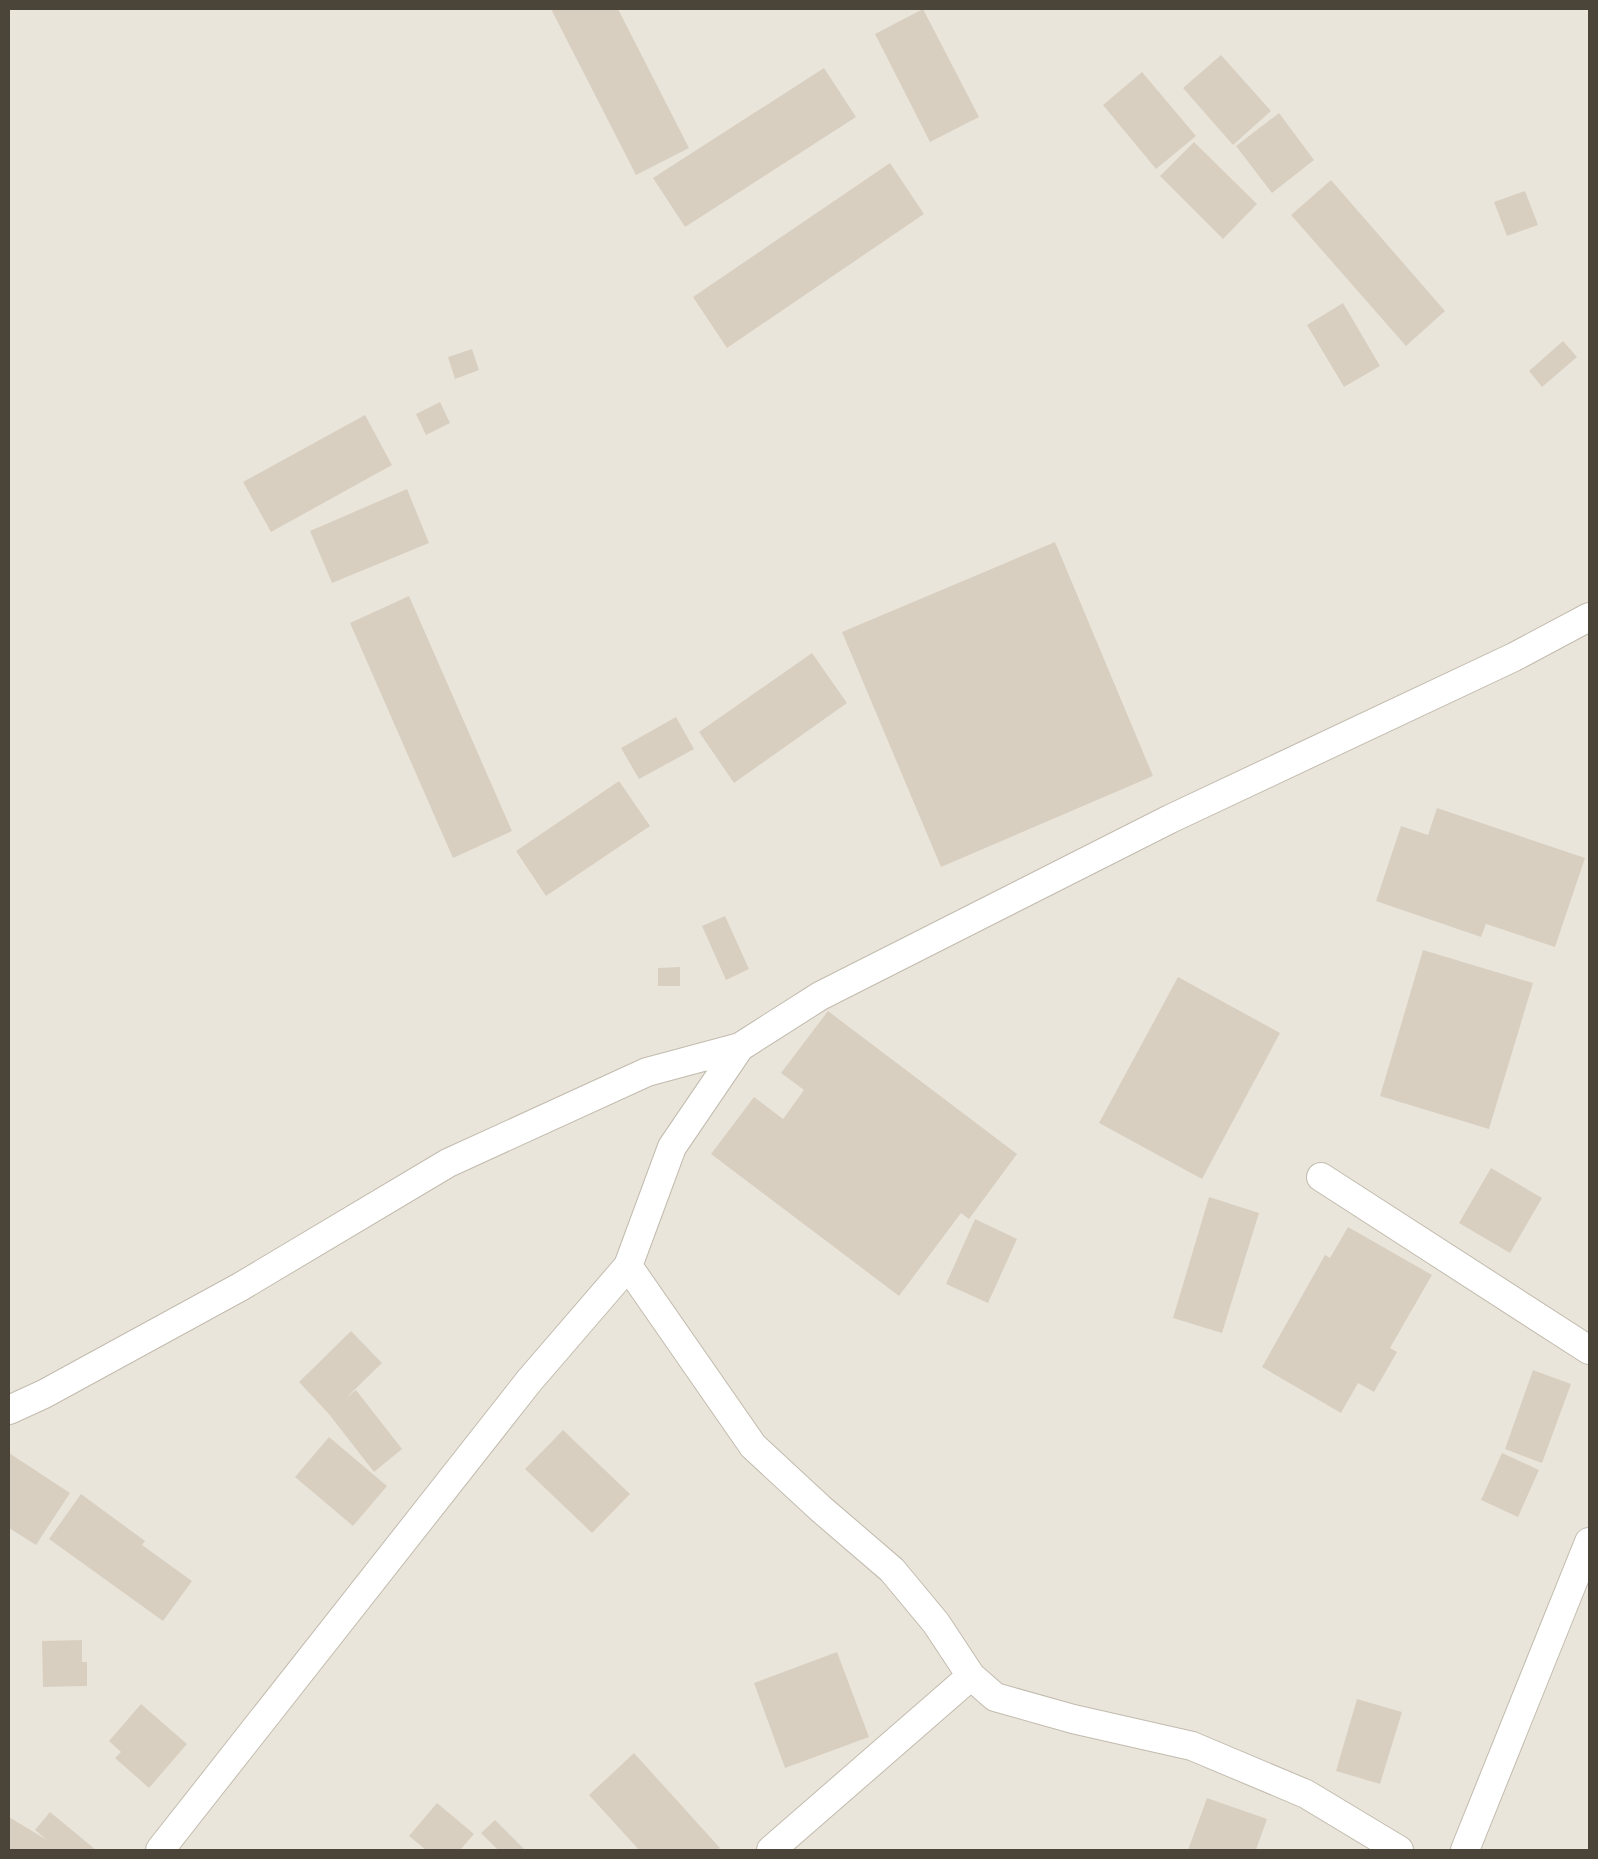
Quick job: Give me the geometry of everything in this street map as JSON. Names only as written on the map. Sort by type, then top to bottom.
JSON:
[{"type":"street","points":[[9,1410],[44,1394],[240,1287],[448,1163],[647,1072],[740,1047],[820,996],[1170,819],[1514,657],[1589,617]]},
{"type":"street","points":[[160,1850],[529,1381],[628,1266],[672,1147],[740,1047]]},
{"type":"street","points":[[1321,1176],[1589,1350]]},
{"type":"street","points":[[628,1266],[753,1446],[820,1509],[892,1570],[936,1623],[971,1676],[995,1697],[1073,1719],[1192,1746],[1306,1794],[1399,1850]]},
{"type":"street","points":[[1465,1850],[1589,1542]]},
{"type":"street","points":[[771,1850],[971,1676]]},
{"type":"shaded area","points":[[9,9],[1589,9],[1589,1850],[9,1850]]},
{"type":"building","points":[[551,9],[618,9],[689,148],[636,175]]},
{"type":"building","points":[[923,9],[979,117],[930,142],[875,34]]},
{"type":"building","points":[[1221,55],[1271,111],[1233,145],[1183,88]]},
{"type":"building","points":[[824,68],[856,117],[685,227],[653,178]]},
{"type":"building","points":[[1142,72],[1196,136],[1156,169],[1103,105]]},
{"type":"building","points":[[1279,113],[1314,160],[1272,193],[1236,146]]},
{"type":"building","points":[[1194,142],[1257,204],[1223,239],[1160,176]]},
{"type":"building","points":[[890,163],[924,214],[727,348],[693,297]]},
{"type":"building","points":[[1331,180],[1445,311],[1406,346],[1291,215]]},
{"type":"building","points":[[1525,191],[1538,225],[1507,236],[1494,202]]},
{"type":"building","points":[[1343,303],[1380,366],[1344,387],[1307,325]]},
{"type":"building","points":[[1563,341],[1577,357],[1542,387],[1529,371]]},
{"type":"building","points":[[472,349],[479,370],[455,379],[448,357]]},
{"type":"building","points":[[440,402],[450,423],[426,435],[416,414]]},
{"type":"building","points":[[365,415],[392,465],[271,532],[243,482]]},
{"type":"building","points":[[407,489],[429,543],[332,583],[310,531]]},
{"type":"building","points":[[1055,542],[1153,776],[941,867],[842,632]]},
{"type":"building","points":[[409,596],[512,831],[453,858],[350,623]]},
{"type":"building","points":[[812,653],[847,703],[734,783],[699,732]]},
{"type":"building","points":[[676,717],[694,749],[639,779],[621,748]]},
{"type":"building","points":[[619,781],[650,826],[546,896],[516,851]]},
{"type":"building","points":[[1437,808],[1585,858],[1555,947],[1486,924],[1481,937],[1376,901],[1401,826],[1428,835]]},
{"type":"building","points":[[725,916],[749,969],[726,980],[702,926]]},
{"type":"building","points":[[1423,950],[1533,983],[1489,1129],[1380,1096]]},
{"type":"building","points":[[680,967],[680,986],[658,986],[658,968]]},
{"type":"building","points":[[1178,977],[1280,1033],[1202,1179],[1099,1123]]},
{"type":"building","points":[[828,1011],[1017,1154],[969,1219],[961,1213],[899,1296],[711,1154],[754,1097],[783,1119],[804,1090],[781,1073]]},
{"type":"building","points":[[1491,1168],[1542,1198],[1510,1253],[1459,1223]]},
{"type":"building","points":[[1209,1197],[1259,1213],[1222,1333],[1173,1318]]},
{"type":"building","points":[[975,1219],[1017,1239],[988,1303],[946,1284]]},
{"type":"building","points":[[1348,1227],[1432,1275],[1390,1348],[1397,1352],[1374,1392],[1358,1383],[1341,1413],[1262,1367],[1325,1255],[1330,1258]]},
{"type":"building","points":[[351,1331],[382,1363],[346,1398],[356,1390],[402,1449],[374,1472],[328,1413],[299,1382]]},
{"type":"building","points":[[1533,1370],[1571,1384],[1542,1463],[1505,1449]]},
{"type":"building","points":[[563,1430],[630,1494],[592,1533],[525,1469]]},
{"type":"building","points":[[329,1437],[387,1486],[353,1526],[295,1477]]},
{"type":"building","points":[[9,1453],[70,1493],[36,1545],[9,1528]]},
{"type":"building","points":[[1502,1453],[1539,1470],[1518,1517],[1481,1500]]},
{"type":"building","points":[[81,1494],[145,1541],[142,1545],[192,1581],[163,1621],[49,1539]]},
{"type":"building","points":[[82,1640],[82,1662],[87,1662],[87,1686],[43,1687],[42,1641]]},
{"type":"building","points":[[837,1652],[869,1737],[785,1768],[754,1683]]},
{"type":"building","points":[[1357,1699],[1402,1712],[1380,1784],[1336,1771]]},
{"type":"building","points":[[141,1704],[187,1744],[149,1788],[115,1758],[121,1752],[109,1741]]},
{"type":"building","points":[[634,1753],[720,1848],[717,1850],[639,1850],[589,1795]]},
{"type":"building","points":[[1207,1798],[1267,1819],[1256,1850],[1188,1850]]},
{"type":"building","points":[[437,1803],[474,1834],[460,1850],[426,1850],[409,1836]]},
{"type":"building","points":[[50,1812],[96,1850],[9,1850],[9,1817],[47,1840],[35,1830]]},
{"type":"building","points":[[495,1820],[525,1850],[498,1850],[481,1833]]}]
